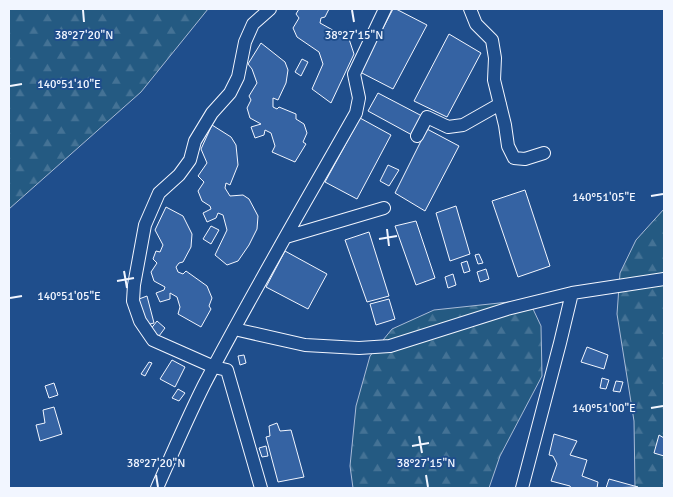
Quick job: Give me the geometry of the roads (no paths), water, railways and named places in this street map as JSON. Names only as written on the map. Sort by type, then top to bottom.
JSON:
[{"type":"street","points":[[261,488],[227,370],[214,367],[153,340],[140,321],[133,301],[144,226],[159,193],[179,175],[190,160],[195,141],[212,113],[230,93],[238,77],[245,42],[253,24],[270,9]]},
{"type":"street","points":[[157,488],[185,425],[234,329],[356,113],[359,98],[354,74],[385,9]]},
{"type":"street","points":[[470,9],[476,24],[492,40],[495,58],[494,80],[508,146],[514,158],[525,159],[544,153]]},
{"type":"street","points":[[416,136],[427,117],[448,126],[463,125],[500,104]]},
{"type":"street","points":[[286,237],[384,208]]},
{"type":"street","points":[[234,329],[305,345],[359,348],[390,346],[507,309],[572,293],[664,279]]},
{"type":"street","points":[[522,488],[572,293]]}]
